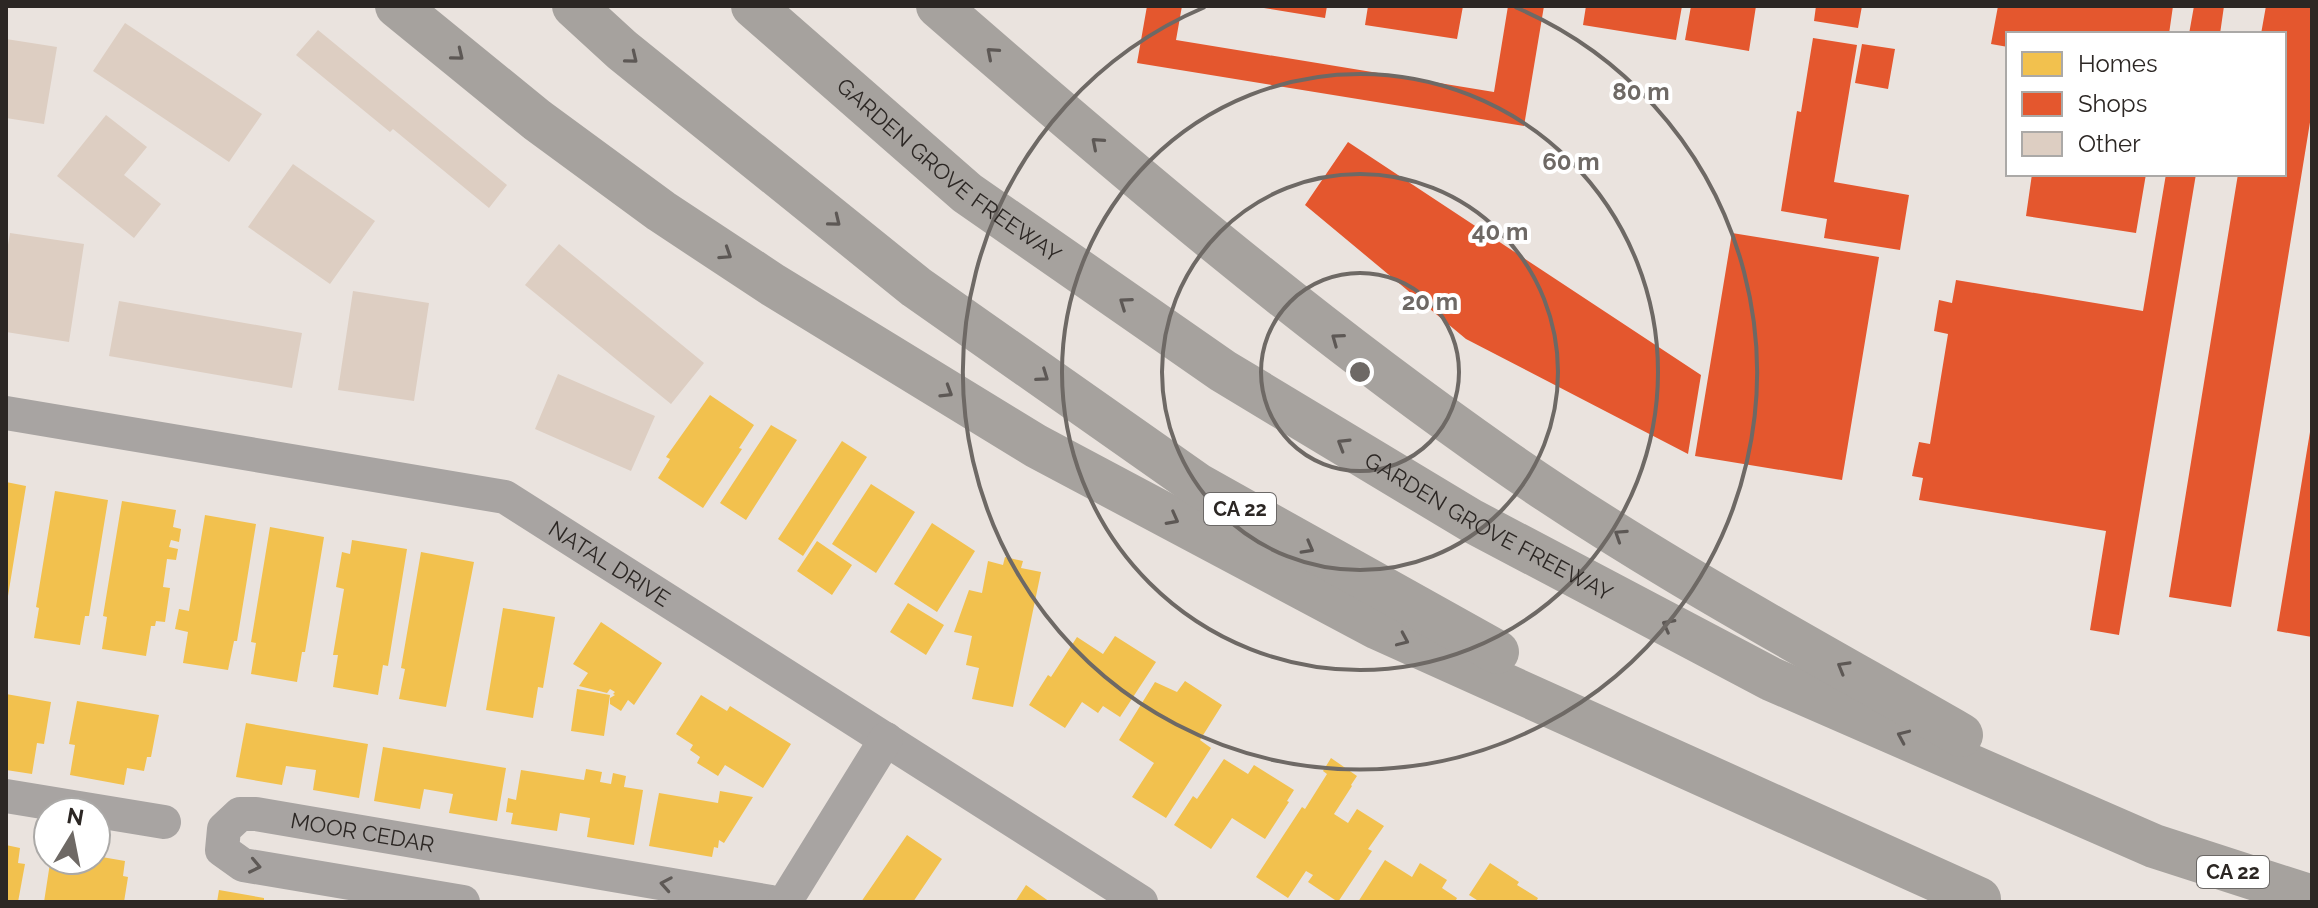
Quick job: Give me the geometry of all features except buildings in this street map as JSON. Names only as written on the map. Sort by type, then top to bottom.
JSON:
[{"type":"highway","points":[[397,6],[537,120],[661,211],[773,285],[1036,446],[1378,628],[1983,901]]},
{"type":"highway","name":"CA 22","points":[[574,6],[622,50],[916,287],[1198,485],[1466,637],[1983,901]]},
{"type":"highway","name":"GARDEN GROVE FREEWAY","points":[[753,6],[967,193],[1223,371],[1458,513],[1771,679],[2154,846],[2312,897]]},
{"type":"highway","points":[[938,6],[1147,187],[1313,321],[1502,459],[1669,567],[2154,846]]},
{"type":"street","name":"NATAL DRIVE","points":[[6,413],[505,497],[1141,902]]},
{"type":"street","points":[[785,902],[886,739]]},
{"type":"street","points":[[6,796],[164,822]]},
{"type":"street","name":"MOOR CEDAR","points":[[463,902],[243,865],[222,850],[224,829],[240,814],[256,814],[771,902]]}]
